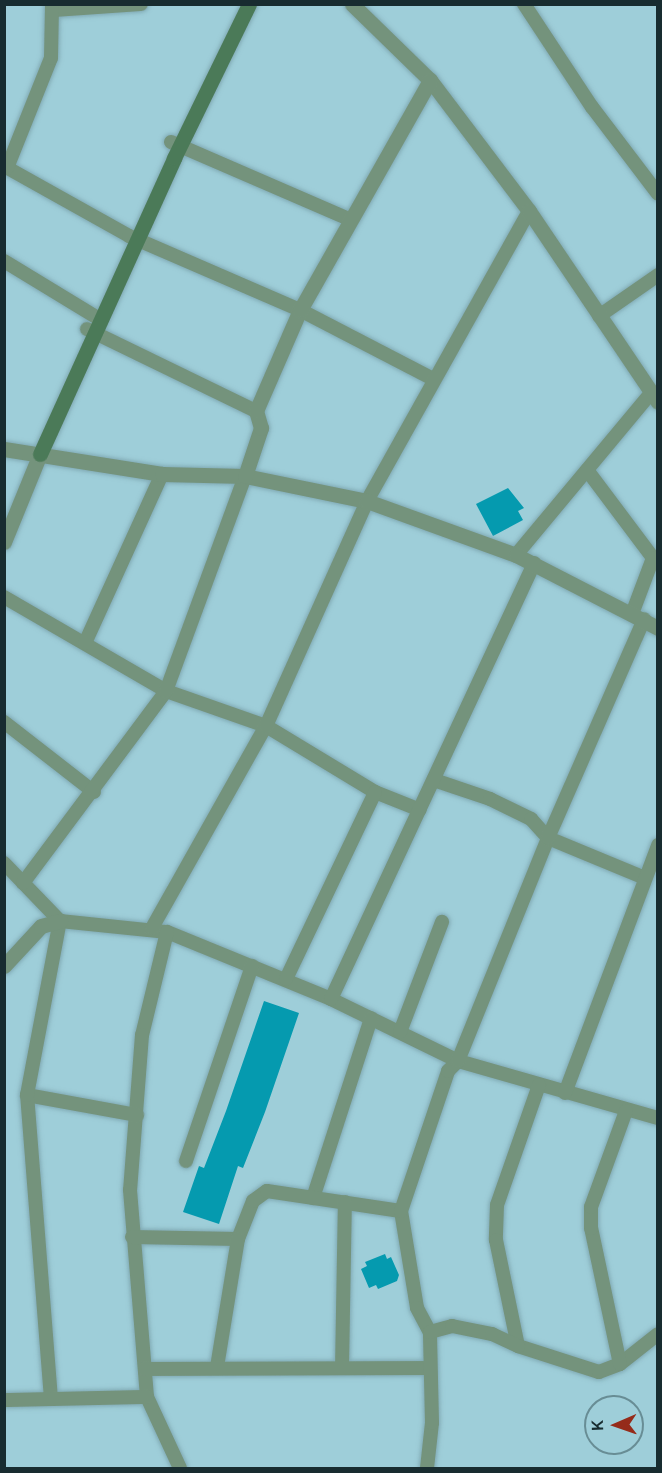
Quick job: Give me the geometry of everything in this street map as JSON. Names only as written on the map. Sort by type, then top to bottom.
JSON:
[{"type":"main road","points":[[37,454],[175,144],[241,4]]},
{"type":"main road","points":[[175,144],[249,4]]},
{"type":"street","points":[[141,4],[53,7],[51,58],[6,167],[134,237],[300,310],[433,379]]},
{"type":"street","points":[[524,4],[592,107],[657,194]]},
{"type":"street","points":[[354,5],[429,80],[529,211],[654,397],[587,470],[516,555]]},
{"type":"street","points":[[23,883],[94,792],[166,691],[261,428],[256,411],[300,310],[429,80]]},
{"type":"street","points":[[175,144],[351,220]]},
{"type":"street","points":[[152,928],[266,726],[367,501],[433,379],[529,211]]},
{"type":"street","points":[[4,261],[94,325],[256,411]]},
{"type":"street","points":[[599,316],[657,275]]},
{"type":"street","points":[[4,449],[162,474],[245,476],[367,501],[516,555],[638,616],[657,628]]},
{"type":"street","points":[[4,524],[37,454]]},
{"type":"street","points":[[4,542],[37,454]]},
{"type":"street","points":[[427,1468],[432,1423],[430,1332],[417,1308],[401,1210],[448,1071],[458,1061],[638,616],[653,558],[587,470]]},
{"type":"street","points":[[85,643],[162,474]]},
{"type":"street","points":[[331,999],[534,563]]},
{"type":"street","points":[[4,597],[166,691],[266,726],[375,792],[420,810]]},
{"type":"street","points":[[4,722],[94,792]]},
{"type":"street","points":[[434,780],[490,799],[531,819],[548,838],[645,878]]},
{"type":"street","points":[[286,979],[375,792]]},
{"type":"street","points":[[565,1093],[657,845]]},
{"type":"street","points":[[4,863],[60,921]]},
{"type":"street","points":[[51,1399],[27,1095],[60,921]]},
{"type":"street","points":[[4,966],[41,926],[60,921],[152,928],[286,979],[458,1061],[626,1111],[657,1118]]},
{"type":"street","points":[[400,1032],[442,922]]},
{"type":"street","points":[[167,932],[142,1035],[130,1190],[132,1237],[147,1397],[180,1468]]},
{"type":"street","points":[[186,1161],[252,966]]},
{"type":"street","points":[[313,1198],[371,1018]]},
{"type":"street","points":[[518,1346],[499,1260],[497,1205],[539,1085]]},
{"type":"street","points":[[27,1095],[137,1115]]},
{"type":"street","points":[[620,1365],[591,1228],[591,1207],[626,1111]]},
{"type":"street","points":[[217,1367],[238,1239],[253,1201],[267,1191],[401,1210]]},
{"type":"street","points":[[342,1368],[345,1203]]},
{"type":"street","points":[[132,1237],[238,1239]]},
{"type":"street","points":[[430,1332],[452,1326],[492,1334],[518,1346],[599,1372],[620,1365],[657,1334]]},
{"type":"street","points":[[144,1369],[430,1368]]},
{"type":"street","points":[[4,1400],[147,1397]]},
{"type":"building","points":[[508,488],[524,508],[518,511],[523,520],[493,536],[476,504]]},
{"type":"building","points":[[264,1001],[299,1013],[265,1112],[243,1168],[238,1166],[219,1224],[183,1212],[199,1166],[204,1168],[226,1111]]},
{"type":"building","points":[[385,1254],[387,1259],[391,1257],[399,1275],[397,1281],[378,1289],[376,1285],[369,1288],[361,1269],[367,1266],[365,1262]]}]
